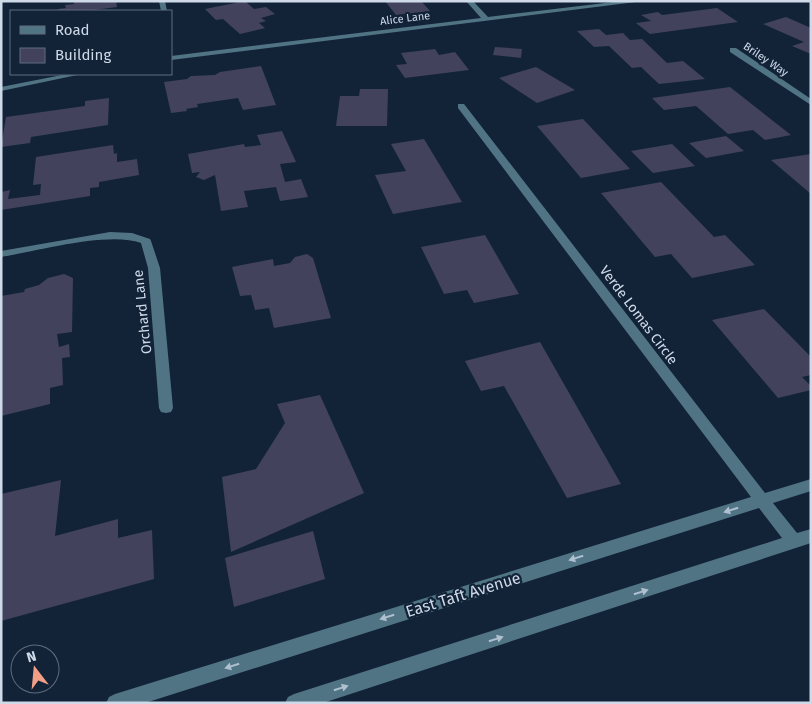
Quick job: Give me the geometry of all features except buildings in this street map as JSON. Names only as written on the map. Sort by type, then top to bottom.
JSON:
[{"type":"street","points":[[470,1],[486,19]]},
{"type":"street","name":"Alice Lane","points":[[172,58],[641,1]]},
{"type":"street","name":"Briley Way","points":[[733,50],[811,103]]},
{"type":"street","points":[[1,88],[72,75]]},
{"type":"street","name":"Verde Lomas Circle","points":[[461,106],[793,542]]},
{"type":"street","name":"Orchard Lane","points":[[1,254],[110,235],[132,236],[146,241],[154,268],[166,408]]},
{"type":"street","name":"East Taft Avenue","points":[[114,703],[811,485]]},
{"type":"street","points":[[294,703],[811,536]]}]
